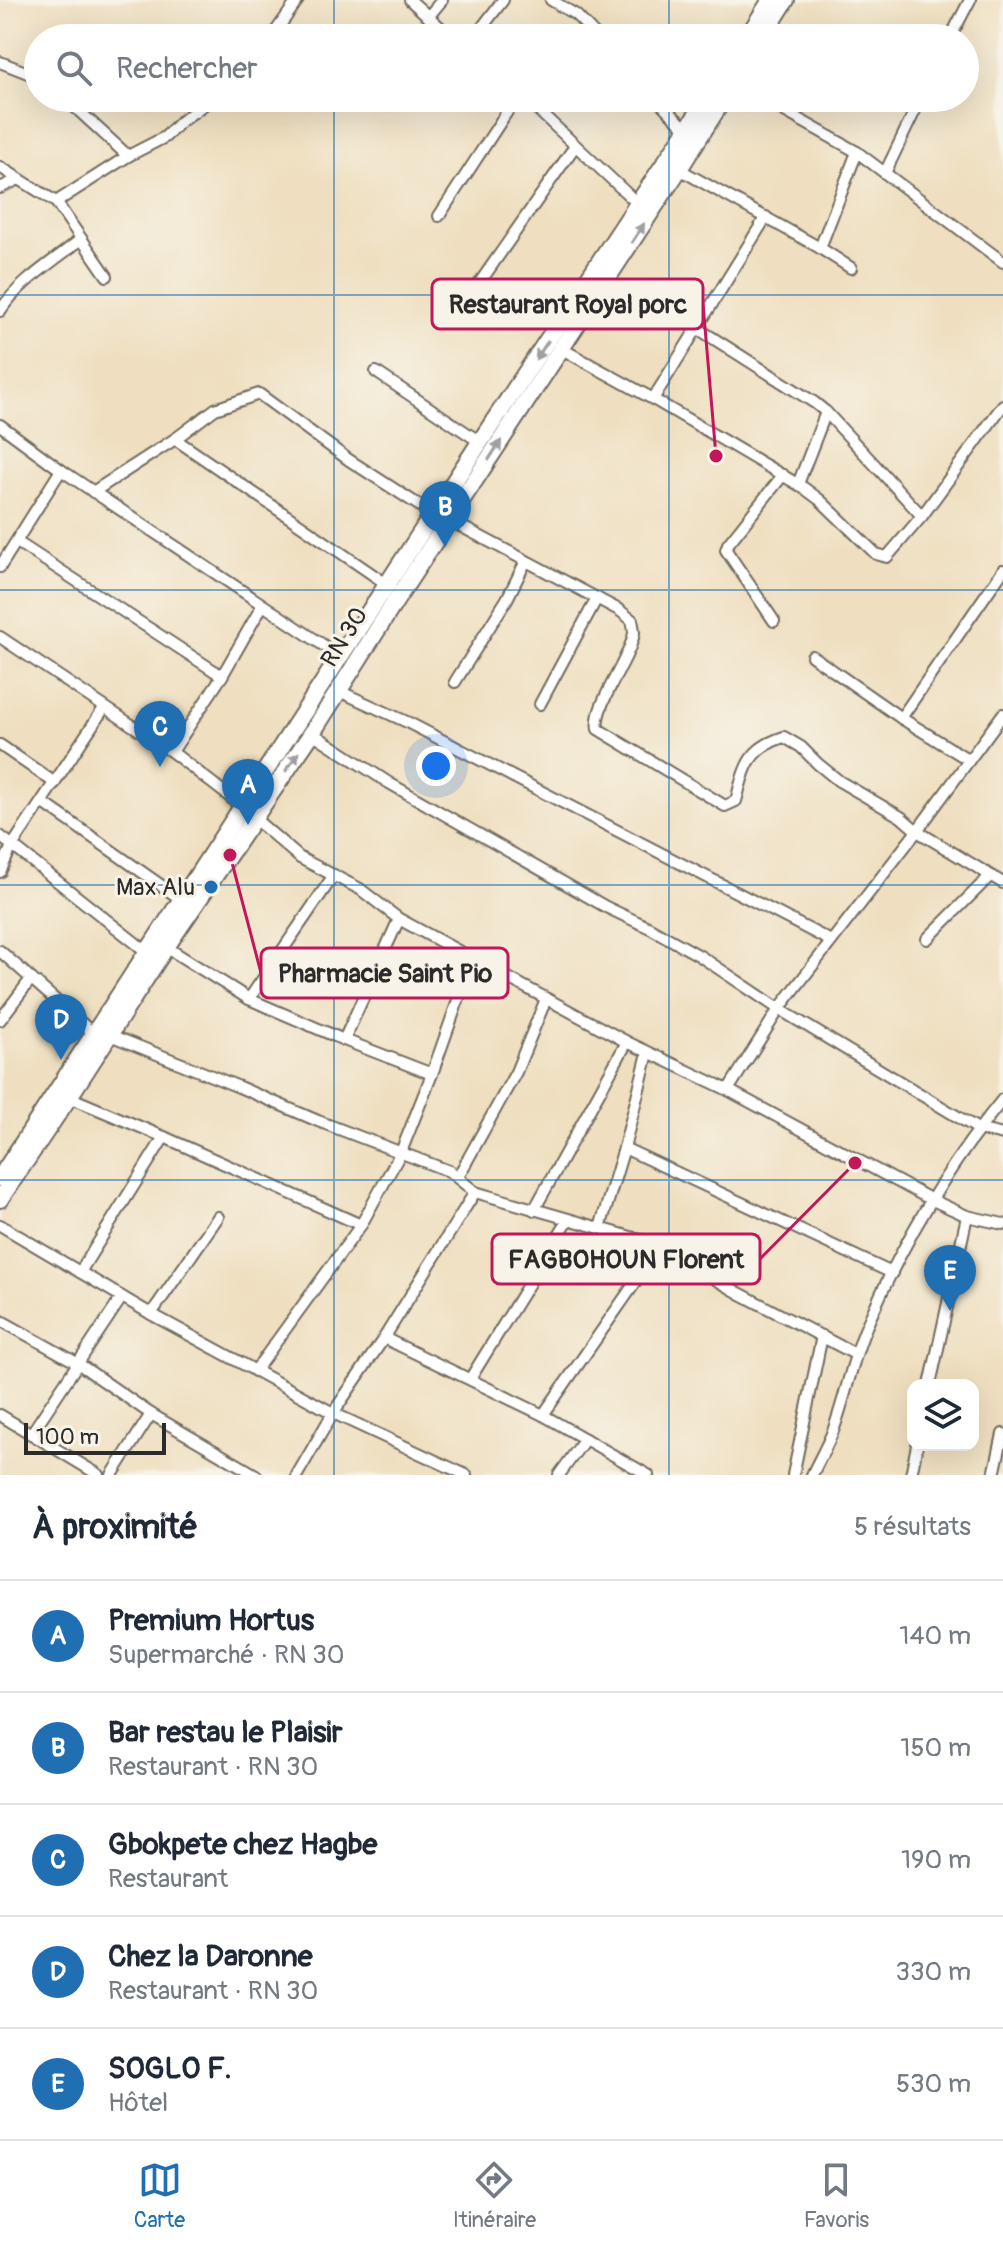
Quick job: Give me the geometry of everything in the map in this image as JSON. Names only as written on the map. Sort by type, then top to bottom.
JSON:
[{"type":"main road","points":[[756,24],[771,0]]},
{"type":"main road","points":[[771,24],[786,0]]},
{"type":"main road","name":"RN 30","points":[[0,1199],[69,1097],[147,952],[182,900],[312,733],[442,517],[480,442],[699,112]]},
{"type":"main road","name":"RN 30","points":[[0,1178],[166,947],[341,657],[388,585],[442,517],[562,349],[715,112]]},
{"type":"street","points":[[281,24],[298,0]]},
{"type":"street","points":[[410,0],[436,24]]},
{"type":"street","points":[[428,17],[442,0]]},
{"type":"street","points":[[485,24],[503,0]]},
{"type":"street","points":[[551,0],[585,24]]},
{"type":"street","points":[[957,24],[970,0]]},
{"type":"street","points":[[0,62],[24,71]]},
{"type":"street","points":[[80,112],[128,156]]},
{"type":"street","points":[[56,202],[128,156],[165,137],[194,112]]},
{"type":"street","points":[[439,216],[507,112]]},
{"type":"street","points":[[540,112],[638,204]]},
{"type":"street","points":[[670,112],[687,130]]},
{"type":"street","points":[[786,112],[857,152],[1003,262]]},
{"type":"street","points":[[885,173],[914,112]]},
{"type":"street","points":[[452,311],[467,301],[575,146]]},
{"type":"street","points":[[820,248],[857,152]]},
{"type":"street","points":[[0,167],[56,202],[107,276]]},
{"type":"street","points":[[679,169],[851,268]]},
{"type":"street","points":[[0,188],[19,179]]},
{"type":"street","points":[[653,399],[766,217]]},
{"type":"street","points":[[0,311],[10,296],[31,276],[81,239]]},
{"type":"street","points":[[697,328],[826,412],[922,516]]},
{"type":"street","points":[[562,349],[798,484],[820,500],[876,554],[884,557],[922,516],[1003,405]]},
{"type":"street","points":[[376,372],[480,442]]},
{"type":"street","points":[[93,492],[215,409],[259,394],[349,460],[442,517],[597,598],[632,620],[634,633],[596,719],[598,729],[725,806],[736,801],[745,767],[753,755],[768,742],[784,737],[801,747],[839,781],[1003,883]]},
{"type":"street","points":[[798,484],[826,412]]},
{"type":"street","points":[[0,426],[93,492],[341,657]]},
{"type":"street","points":[[175,439],[388,585]]},
{"type":"street","points":[[0,567],[61,470]]},
{"type":"street","points":[[774,621],[726,550],[783,475]]},
{"type":"street","points":[[17,542],[222,676]]},
{"type":"street","points":[[455,682],[507,599],[526,561]]},
{"type":"street","points":[[901,718],[1003,570]]},
{"type":"street","points":[[540,704],[597,598]]},
{"type":"street","points":[[172,752],[222,676],[262,606]]},
{"type":"street","points":[[0,637],[172,752],[300,858],[360,889],[399,919],[627,1042],[728,1090],[930,1199],[967,1216],[1003,1224]]},
{"type":"street","points":[[812,656],[901,718],[969,760]]},
{"type":"street","points":[[339,691],[407,722],[831,941]]},
{"type":"street","points":[[0,872],[12,846],[104,708]]},
{"type":"street","points":[[728,1090],[779,1009],[1003,714]]},
{"type":"street","points":[[312,733],[389,783],[606,907],[700,956],[779,1009],[978,1129],[1003,1135]]},
{"type":"street","points":[[0,745],[55,783]]},
{"type":"street","points":[[42,802],[182,900]]},
{"type":"street","points":[[0,836],[147,952]]},
{"type":"street","points":[[249,999],[334,875]]},
{"type":"street","points":[[927,939],[990,876]]},
{"type":"street","points":[[344,1040],[399,919]]},
{"type":"street","points":[[166,947],[249,999],[432,1074]]},
{"type":"street","points":[[0,951],[102,1035],[449,1171],[475,1192],[660,1247],[855,1354]]},
{"type":"street","points":[[255,1371],[361,1225],[401,1152],[473,958]]},
{"type":"street","points":[[0,1020],[31,979]]},
{"type":"street","points":[[458,1177],[516,1072],[546,999]]},
{"type":"street","points":[[534,1210],[627,1042]]},
{"type":"street","points":[[600,1228],[648,1053]]},
{"type":"street","points":[[69,1097],[361,1225]]},
{"type":"street","points":[[812,1475],[832,1433],[855,1354],[892,1273],[930,1199],[978,1129],[1003,1099]]},
{"type":"street","points":[[80,1272],[164,1137]]},
{"type":"street","points":[[624,1148],[892,1273]]},
{"type":"street","points":[[297,1475],[333,1413],[475,1192]]},
{"type":"street","points":[[931,1379],[967,1216]]},
{"type":"street","points":[[151,1314],[218,1217]]},
{"type":"street","points":[[470,1379],[568,1220]]},
{"type":"street","points":[[0,1225],[151,1314],[333,1413],[466,1475]]},
{"type":"street","points":[[543,1415],[660,1247]]},
{"type":"street","points":[[31,1434],[122,1297]]},
{"type":"street","points":[[0,1320],[79,1364],[151,1414],[256,1475]]},
{"type":"street","points":[[793,1475],[822,1336]]},
{"type":"street","points":[[384,1338],[543,1415],[648,1475]]},
{"type":"street","points":[[112,1475],[151,1414]]},
{"type":"street","points":[[0,1415],[99,1475]]},
{"type":"street","points":[[994,1475],[1003,1434]]},
{"type":"street","points":[[559,1475],[585,1439]]},
{"type":"street","points":[[911,1475],[916,1451]]},
{"type":"place","name":"Restaurant Royal porc","points":[[716,456]]},
{"type":"place","name":"Bar restau le Plaisir","points":[[445,547]]},
{"type":"place","name":"Gbokpete chez Hagbe","points":[[160,767]]},
{"type":"place","name":"Premium Hortus","points":[[248,825]]},
{"type":"place","name":"Pharmacie Saint Pio","points":[[230,855]]},
{"type":"place","name":"Max Alu","points":[[211,887]]},
{"type":"place","name":"Chez la Daronne","points":[[61,1060]]},
{"type":"place","name":"FAGBOHOUN Florent","points":[[855,1163]]},
{"type":"place","name":"SOGLO F.","points":[[950,1311]]}]
